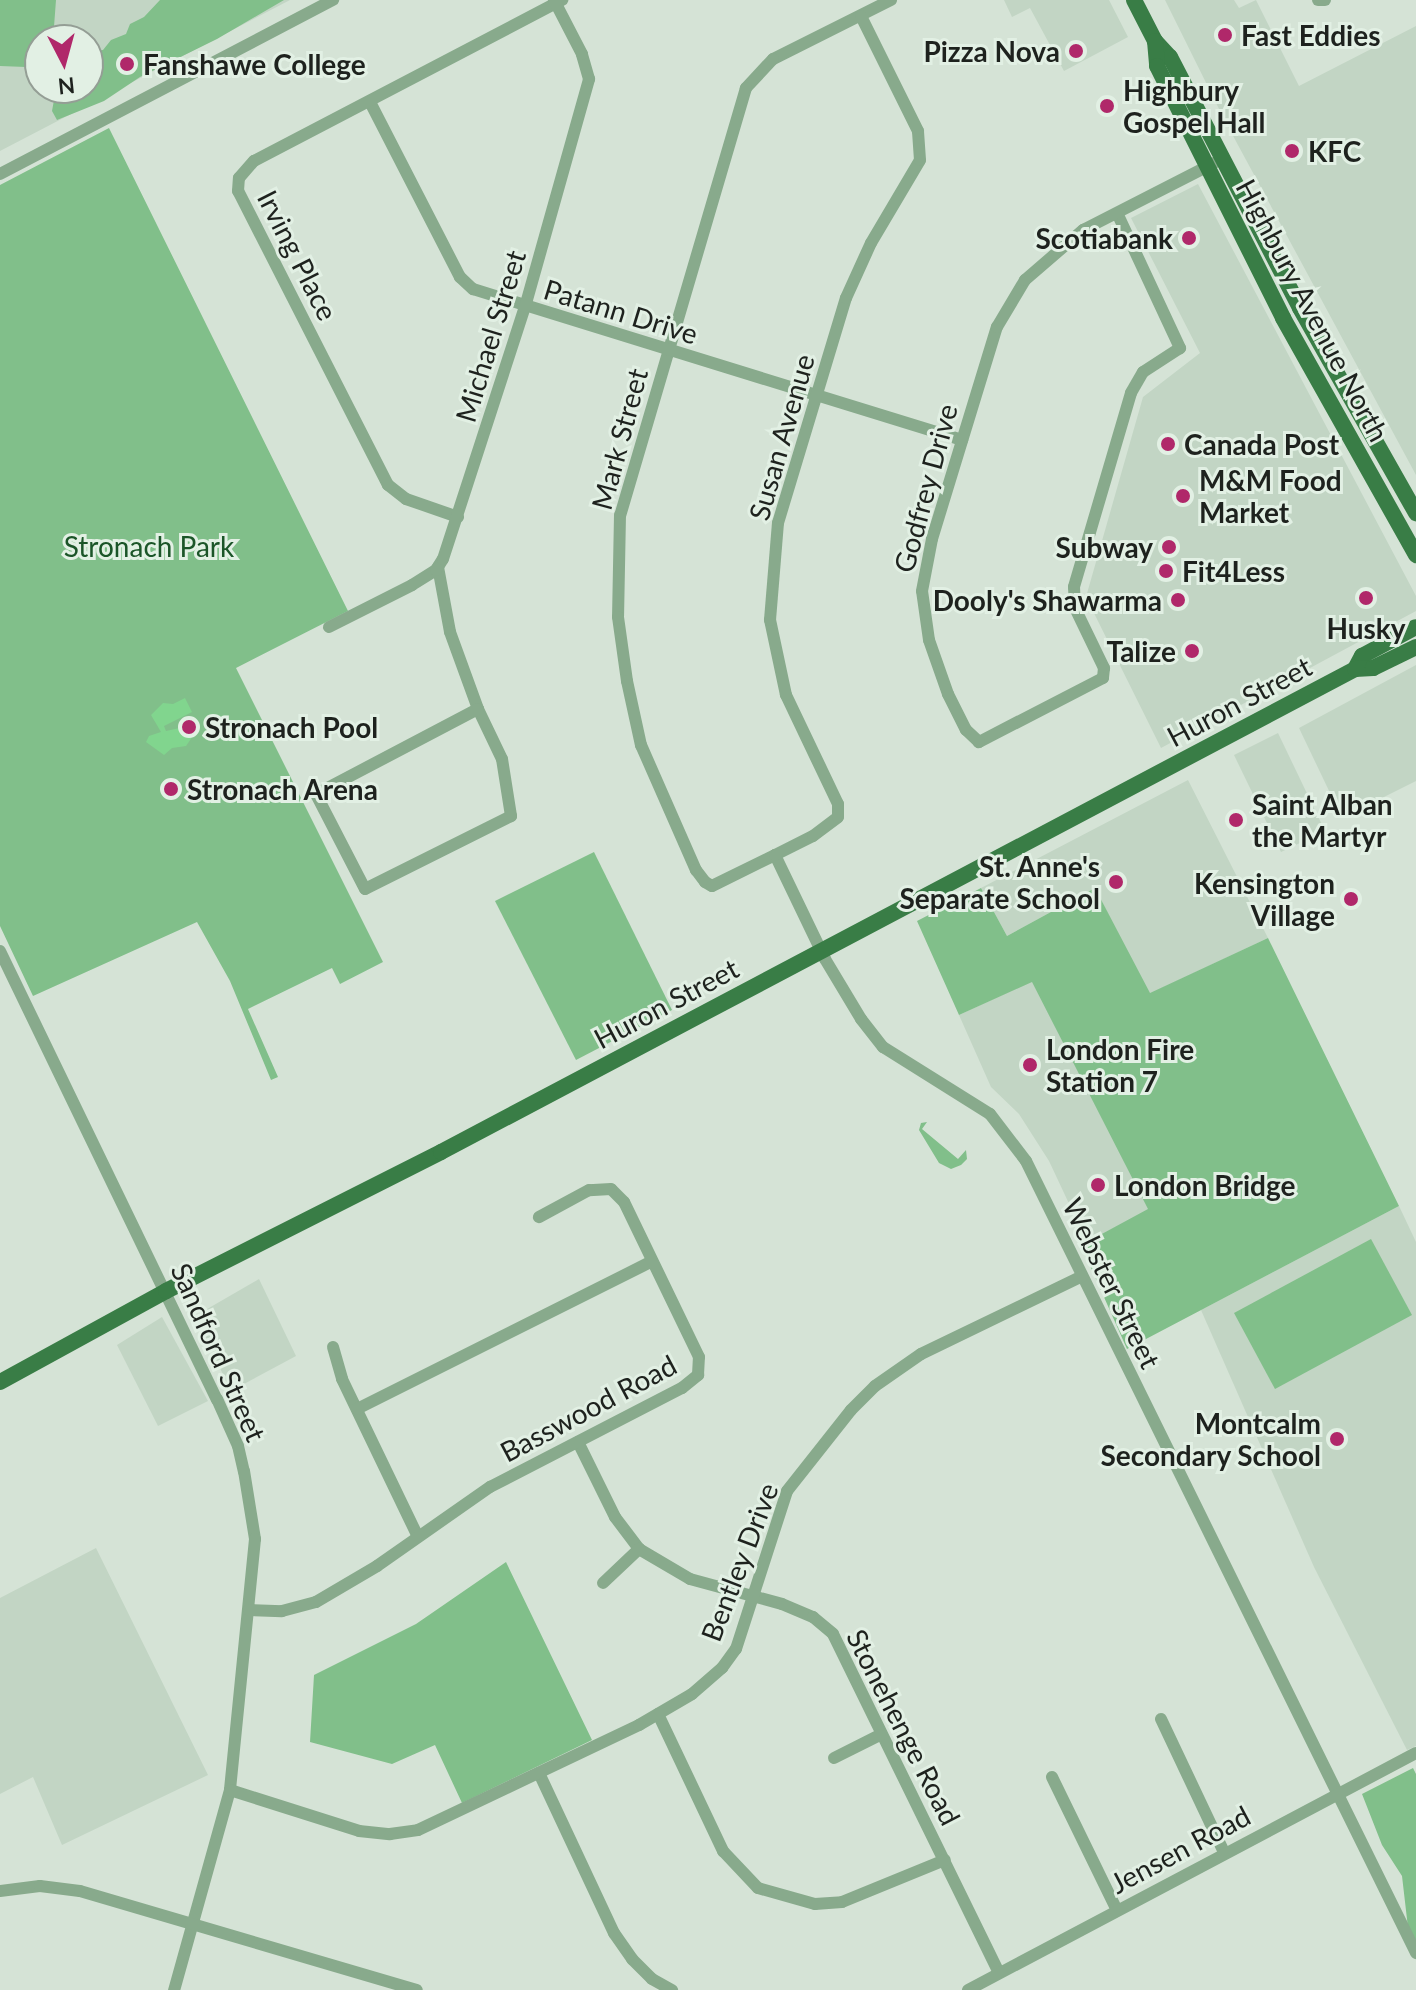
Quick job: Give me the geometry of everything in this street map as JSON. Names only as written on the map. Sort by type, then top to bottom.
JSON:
[{"type":"main road","name":"Highbury Avenue North","points":[[1134,0],[1155,41],[1157,66],[1216,162],[1416,513]]},
{"type":"main road","name":"Highbury Avenue North","points":[[1216,162],[1283,318],[1416,555]]},
{"type":"main road","name":"Huron Street","points":[[1355,669],[1362,656],[1416,627]]},
{"type":"main road","name":"Huron Street","points":[[0,1382],[166,1291],[441,1152],[1355,669],[1373,668],[1416,647]]},
{"type":"street","points":[[0,174],[333,0]]},
{"type":"street","name":"Mark Street","points":[[775,855],[712,886],[696,870],[641,745],[627,681],[618,617],[620,515],[746,88],[773,59],[891,0]]},
{"type":"street","points":[[1318,0],[1325,0]]},
{"type":"street","name":"Irving Place","points":[[458,517],[406,499],[388,485],[238,191],[239,178],[254,161],[558,1]]},
{"type":"street","name":"Michael Street","points":[[438,567],[458,517],[525,307],[589,79],[582,54],[558,1]]},
{"type":"street","name":"Susan Avenue","points":[[775,855],[813,836],[838,817],[838,804],[786,695],[770,620],[778,523],[786,486],[818,398],[846,298],[871,243],[920,160],[918,131],[861,16]]},
{"type":"street","name":"Patann Drive","points":[[370,102],[460,277],[473,289],[962,440]]},
{"type":"street","name":"Godfrey Drive","points":[[1118,215],[1180,348],[1143,372],[1131,393],[1074,587],[1075,608],[1104,668],[1103,678],[979,742],[966,730],[948,694],[929,640],[922,591],[932,539],[997,327],[1025,280],[1083,230],[1118,215],[1216,162]]},
{"type":"street","points":[[329,627],[412,585],[438,567],[450,632],[478,709],[502,759],[511,816],[365,889],[316,794],[478,709]]},
{"type":"street","points":[[775,855],[821,950]]},
{"type":"street","name":"Webster Street","points":[[821,950],[861,1019],[883,1047],[990,1114],[1026,1161],[1416,1953]]},
{"type":"street","name":"Sandford Street","points":[[0,951],[238,1446],[255,1539],[230,1790],[174,1990]]},
{"type":"street","name":"Basswood Road","points":[[249,1610],[282,1611],[316,1602],[490,1487],[682,1388],[698,1375],[699,1357],[624,1202],[611,1189],[589,1190],[539,1217]]},
{"type":"street","points":[[357,1409],[652,1261]]},
{"type":"street","name":"Bentley Drive","points":[[230,1790],[359,1831],[390,1834],[418,1830],[658,1714],[692,1694],[722,1668],[745,1629],[787,1491],[826,1438],[875,1386],[921,1354],[1082,1276]]},
{"type":"street","points":[[333,1347],[342,1379],[418,1537]]},
{"type":"street","name":"Stonehenge Road","points":[[578,1442],[615,1517],[639,1549],[690,1579],[813,1617],[833,1634],[998,1971]]},
{"type":"street","points":[[603,1583],[639,1549]]},
{"type":"street","points":[[658,1714],[723,1851],[758,1888],[815,1904],[842,1902],[945,1860]]},
{"type":"street","points":[[1161,1719],[1224,1852]]},
{"type":"street","points":[[834,1758],[880,1735]]},
{"type":"street","name":"Jensen Road","points":[[968,1990],[998,1971],[1416,1753]]},
{"type":"street","points":[[539,1773],[614,1933],[642,1969],[672,1990]]},
{"type":"street","points":[[1052,1777],[1117,1910]]},
{"type":"street","points":[[0,1891],[40,1886],[80,1891],[417,1990]]},
{"type":"shaded area","name":"Fanshawe College","points":[[0,0],[290,0],[104,97],[104,24],[24,24],[24,104],[90,104],[0,151]]},
{"type":"shaded area","points":[[1004,0],[1109,0],[1128,37],[1064,71],[1030,8],[1012,17]]},
{"type":"shaded area","points":[[1165,0],[1234,0],[1239,8],[1256,0],[1299,86],[1416,26],[1416,475],[1225,121]]},
{"type":"shaded area","points":[[1198,184],[1416,596],[1416,611],[1161,748],[1086,597],[1143,397],[1200,353],[1131,218]]},
{"type":"shaded area","points":[[1416,665],[1416,781],[1342,818],[1299,728]]},
{"type":"shaded area","name":"Stronach Pool","points":[[185,698],[192,712],[164,726],[166,731],[193,725],[197,730],[186,746],[172,748],[164,755],[146,742],[149,736],[161,732],[151,715],[163,703],[173,704]]},
{"type":"shaded area","points":[[1278,733],[1325,831],[1281,852],[1234,755]]},
{"type":"shaded area","name":"St. Anne's Separate School","points":[[1188,780],[1268,938],[1149,994],[1095,888],[1007,936],[981,888]]},
{"type":"shaded area","points":[[1032,981],[1149,1210],[1087,1242],[1049,1161],[1019,1114],[991,1087],[959,1015]]},
{"type":"shaded area","name":"Montcalm Secondary School","points":[[1399,1206],[1416,1242],[1416,1746],[1407,1750],[1314,1567],[1201,1310]]},
{"type":"shaded area","points":[[259,1279],[296,1356],[231,1391],[195,1316]]},
{"type":"shaded area","points":[[162,1317],[208,1401],[158,1426],[117,1345]]},
{"type":"shaded area","points":[[96,1548],[208,1775],[62,1845],[33,1777],[0,1794],[0,1598]]},
{"type":"green space","points":[[0,0],[56,0],[54,24],[24,24],[24,67],[0,66]]},
{"type":"green space","points":[[160,0],[284,0],[217,39],[140,77],[104,101],[104,49],[111,40],[126,34],[130,24],[144,17]]},
{"type":"green space","points":[[53,104],[97,104],[57,120],[52,111]]},
{"type":"green space","name":"Stronach Park","points":[[109,128],[348,611],[236,668],[383,962],[340,984],[332,968],[248,1009],[278,1077],[271,1080],[230,981],[197,922],[33,996],[0,926],[0,185]]},
{"type":"green space","points":[[594,852],[672,1010],[576,1060],[495,901]]},
{"type":"green space","points":[[981,888],[1007,936],[1095,888],[1150,993],[1268,938],[1399,1206],[1127,1349],[1088,1261],[1087,1242],[1148,1209],[1032,982],[959,1015],[917,921]]},
{"type":"green space","points":[[927,1122],[922,1129],[958,1159],[966,1150],[967,1159],[961,1165],[951,1169],[939,1163],[919,1130],[921,1123]]},
{"type":"green space","points":[[1371,1239],[1412,1315],[1275,1389],[1234,1313]]},
{"type":"green space","points":[[506,1562],[592,1740],[462,1803],[435,1745],[392,1764],[310,1742],[314,1675],[416,1624]]},
{"type":"green space","points":[[1413,1768],[1416,1774],[1416,1956],[1410,1945],[1402,1876],[1382,1845],[1362,1794]]},
{"type":"place","name":"Fast Eddies","points":[[1225,35]]},
{"type":"place","name":"Pizza Nova","points":[[1076,51]]},
{"type":"place","name":"Fanshawe College","points":[[127,64]]},
{"type":"place","name":"Highbury Gospel Hall","points":[[1107,106]]},
{"type":"place","name":"KFC","points":[[1292,151]]},
{"type":"place","name":"Scotiabank","points":[[1189,238]]},
{"type":"place","name":"Canada Post","points":[[1168,444]]},
{"type":"place","name":"M&M Food Market","points":[[1183,496]]},
{"type":"place","name":"Subway","points":[[1169,547]]},
{"type":"place","name":"Fit4Less","points":[[1166,571]]},
{"type":"place","name":"Husky","points":[[1366,598]]},
{"type":"place","name":"Dooly's Shawarma","points":[[1178,600]]},
{"type":"place","name":"Talize","points":[[1192,651]]},
{"type":"place","name":"Stronach Pool","points":[[189,727]]},
{"type":"place","name":"Stronach Arena","points":[[171,789]]},
{"type":"place","name":"Saint Alban the Martyr","points":[[1236,820]]},
{"type":"place","name":"St. Anne's Separate School","points":[[1116,882]]},
{"type":"place","name":"Kensington Village","points":[[1351,899]]},
{"type":"place","name":"London Fire Station 7","points":[[1030,1065]]},
{"type":"place","name":"London Bridge","points":[[1098,1185]]},
{"type":"place","name":"Montcalm Secondary School","points":[[1337,1439]]}]
